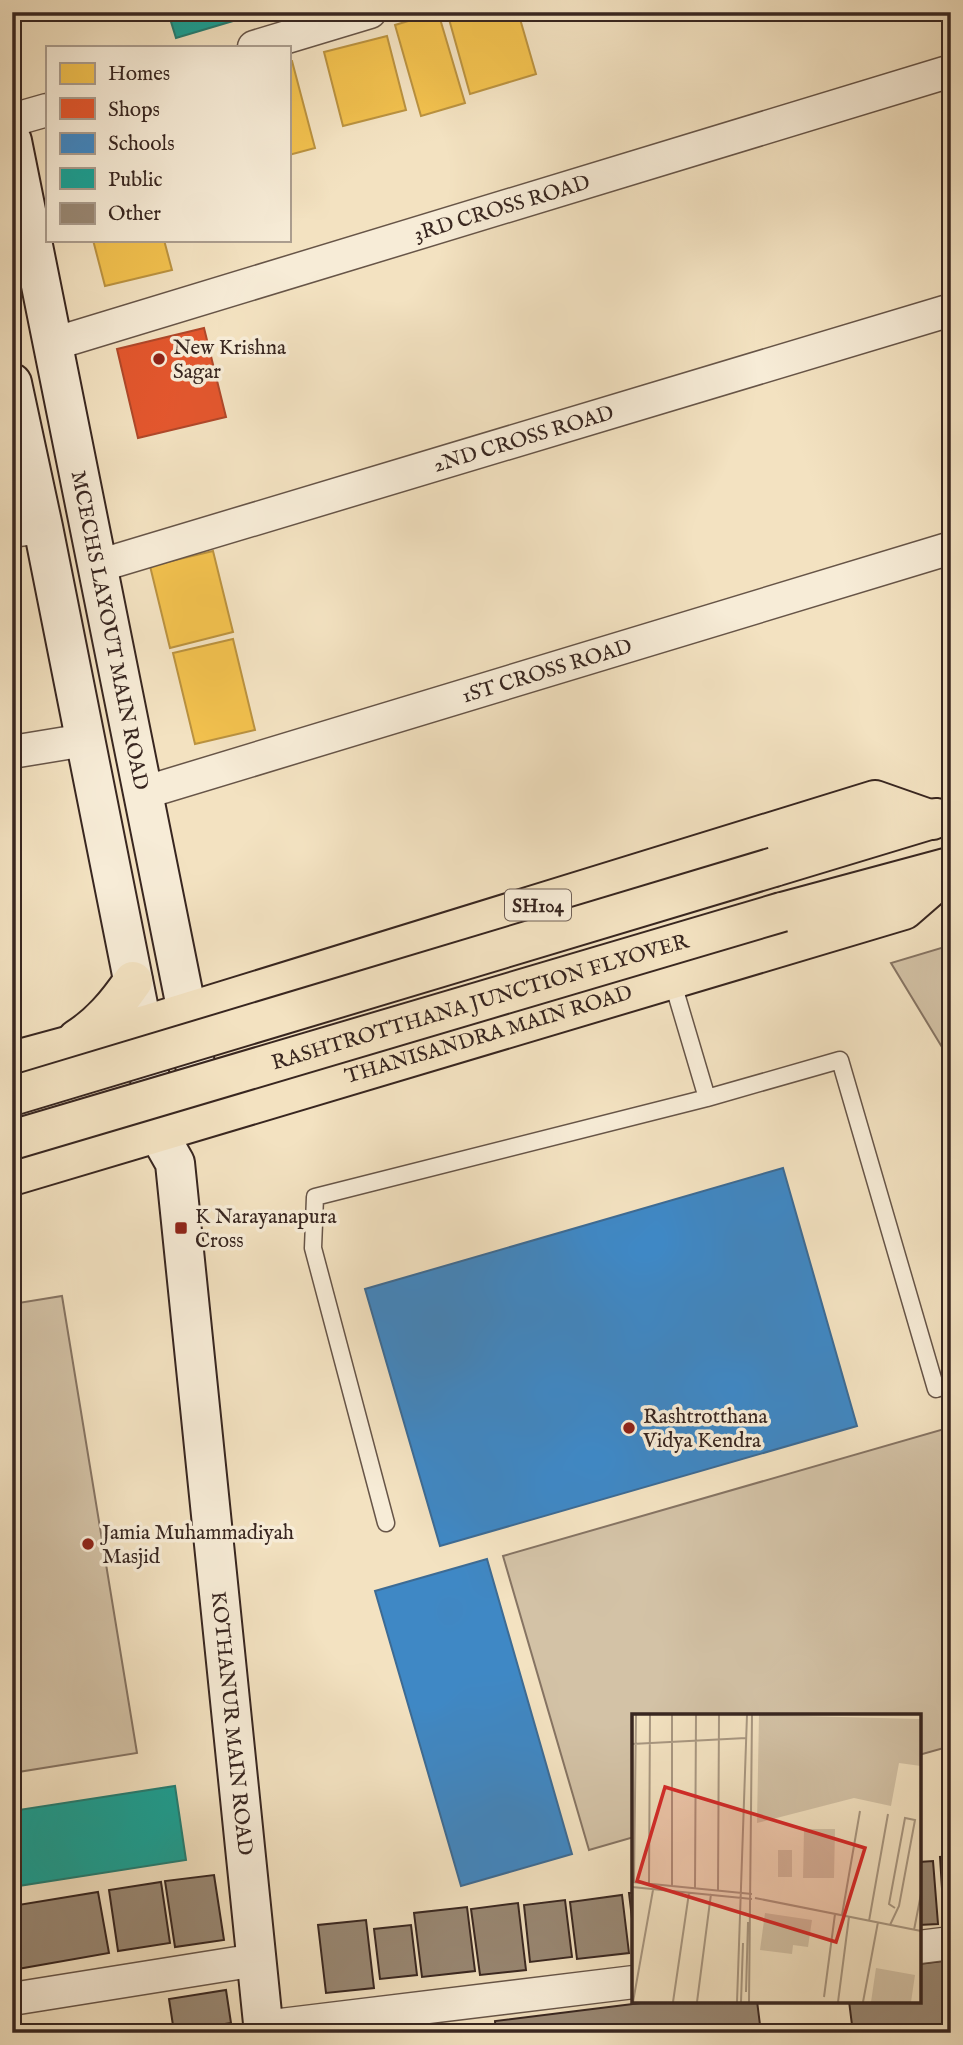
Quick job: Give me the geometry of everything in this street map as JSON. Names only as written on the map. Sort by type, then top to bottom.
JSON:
[{"type":"main road","name":"MCECHS LAYOUT MAIN ROAD","points":[[12,141],[187,1012],[204,1119]]},
{"type":"main road","points":[[12,383],[28,529],[85,740],[142,1026]]},
{"type":"main road","name":"SH104","points":[[12,1061],[142,1026],[875,800],[941,817]]},
{"type":"main road","name":"RASHTROTTHANA JUNCTION FLYOVER","points":[[12,1096],[941,817]]},
{"type":"main road","name":"RASHTROTTHANA JUNCTION FLYOVER","points":[[12,1140],[769,915],[896,880],[951,868]]},
{"type":"main road","name":"THANISANDRA MAIN ROAD","points":[[12,1176],[167,1148],[204,1119],[904,910],[951,868]]},
{"type":"main road","points":[[60,1049],[97,1025],[117,1005],[133,981]]},
{"type":"main road","name":"KOTHANUR MAIN ROAD","points":[[142,1026],[167,1148],[264,2030]]},
{"type":"street","points":[[257,46],[370,12]]},
{"type":"street","name":"3RD CROSS ROAD","points":[[53,344],[951,71]]},
{"type":"street","points":[[12,120],[46,110]]},
{"type":"street","name":"2ND CROSS ROAD","points":[[98,566],[951,310]]},
{"type":"street","name":"1ST CROSS ROAD","points":[[143,793],[951,548]]},
{"type":"street","points":[[12,752],[85,740]]},
{"type":"street","points":[[921,1947],[951,1943]]},
{"type":"street","points":[[12,1999],[256,1960]]},
{"type":"street","points":[[264,2030],[632,1982]]},
{"type":"lane","points":[[672,980],[707,1098]]},
{"type":"lane","points":[[386,1522],[313,1248],[316,1197],[707,1098],[840,1060],[936,1389],[951,1384]]},
{"type":"shaded area","points":[[951,945],[951,1062],[891,963]]},
{"type":"shaded area","points":[[62,1296],[137,1753],[12,1773],[12,1304]]},
{"type":"shaded area","points":[[951,1427],[951,1746],[921,1754],[921,1714],[632,1714],[632,1838],[589,1850],[503,1556]]},
{"type":"building: Homes","points":[[438,12],[465,103],[421,116],[395,25]]},
{"type":"building: Homes","points":[[447,12],[518,12],[536,74],[470,94]]},
{"type":"building: Homes","points":[[387,36],[406,110],[343,126],[324,52]]},
{"type":"building: Homes","points":[[290,61],[292,61],[315,148],[290,155]]},
{"type":"building: Homes","points":[[94,242],[165,242],[172,270],[105,286]]},
{"type":"building: Homes","points":[[213,551],[233,632],[170,648],[150,566]]},
{"type":"building: Homes","points":[[233,639],[255,730],[195,744],[173,653]]},
{"type":"building: Shops","points":[[204,328],[226,417],[138,438],[117,349]]},
{"type":"building: Schools","points":[[783,1168],[857,1426],[440,1546],[365,1289]]},
{"type":"building: Schools","points":[[487,1559],[572,1854],[461,1886],[375,1591]]},
{"type":"building: Public","points":[[168,12],[263,12],[176,38]]},
{"type":"building: Public","points":[[175,1786],[186,1860],[12,1887],[12,1811]]},
{"type":"building: Other","points":[[951,1856],[951,1919],[944,1920],[940,1857]]},
{"type":"building: Other","points":[[933,1861],[938,1924],[921,1925],[921,1862]]},
{"type":"building: Other","points":[[214,1875],[224,1940],[175,1947],[165,1881]]},
{"type":"building: Other","points":[[161,1882],[170,1943],[118,1951],[109,1890]]},
{"type":"building: Other","points":[[98,1892],[109,1953],[12,1970],[12,1906]]},
{"type":"building: Other","points":[[629,1893],[632,1893],[632,1919]]},
{"type":"building: Other","points":[[622,1895],[629,1953],[577,1959],[570,1902]]},
{"type":"building: Other","points":[[565,1900],[572,1957],[530,1962],[524,1905]]},
{"type":"building: Other","points":[[518,1903],[526,1970],[480,1975],[471,1909]]},
{"type":"building: Other","points":[[467,1907],[475,1971],[422,1977],[414,1913]]},
{"type":"building: Other","points":[[366,1920],[374,1988],[326,1993],[318,1925]]},
{"type":"building: Other","points":[[411,1925],[417,1975],[380,1979],[374,1929]]},
{"type":"building: Other","points":[[951,1960],[951,2033],[853,2033],[849,2003],[921,2003],[921,1964]]},
{"type":"building: Other","points":[[226,1990],[231,2023],[174,2032],[169,1999]]},
{"type":"building: Other","points":[[641,2003],[757,2003],[761,2033],[496,2033],[495,2021]]},
{"type":"building: Other","points":[[482,2025],[483,2033],[415,2033]]},
{"type":"place","name":"New Krishna Sagar","points":[[159,359]]},
{"type":"place","name":"K Narayanapura Cross","points":[[181,1228]]},
{"type":"place","name":"Rashtrotthana Vidya Kendra","points":[[629,1428]]},
{"type":"place","name":"Jamia Muhammadiyah Masjid","points":[[88,1544]]}]
